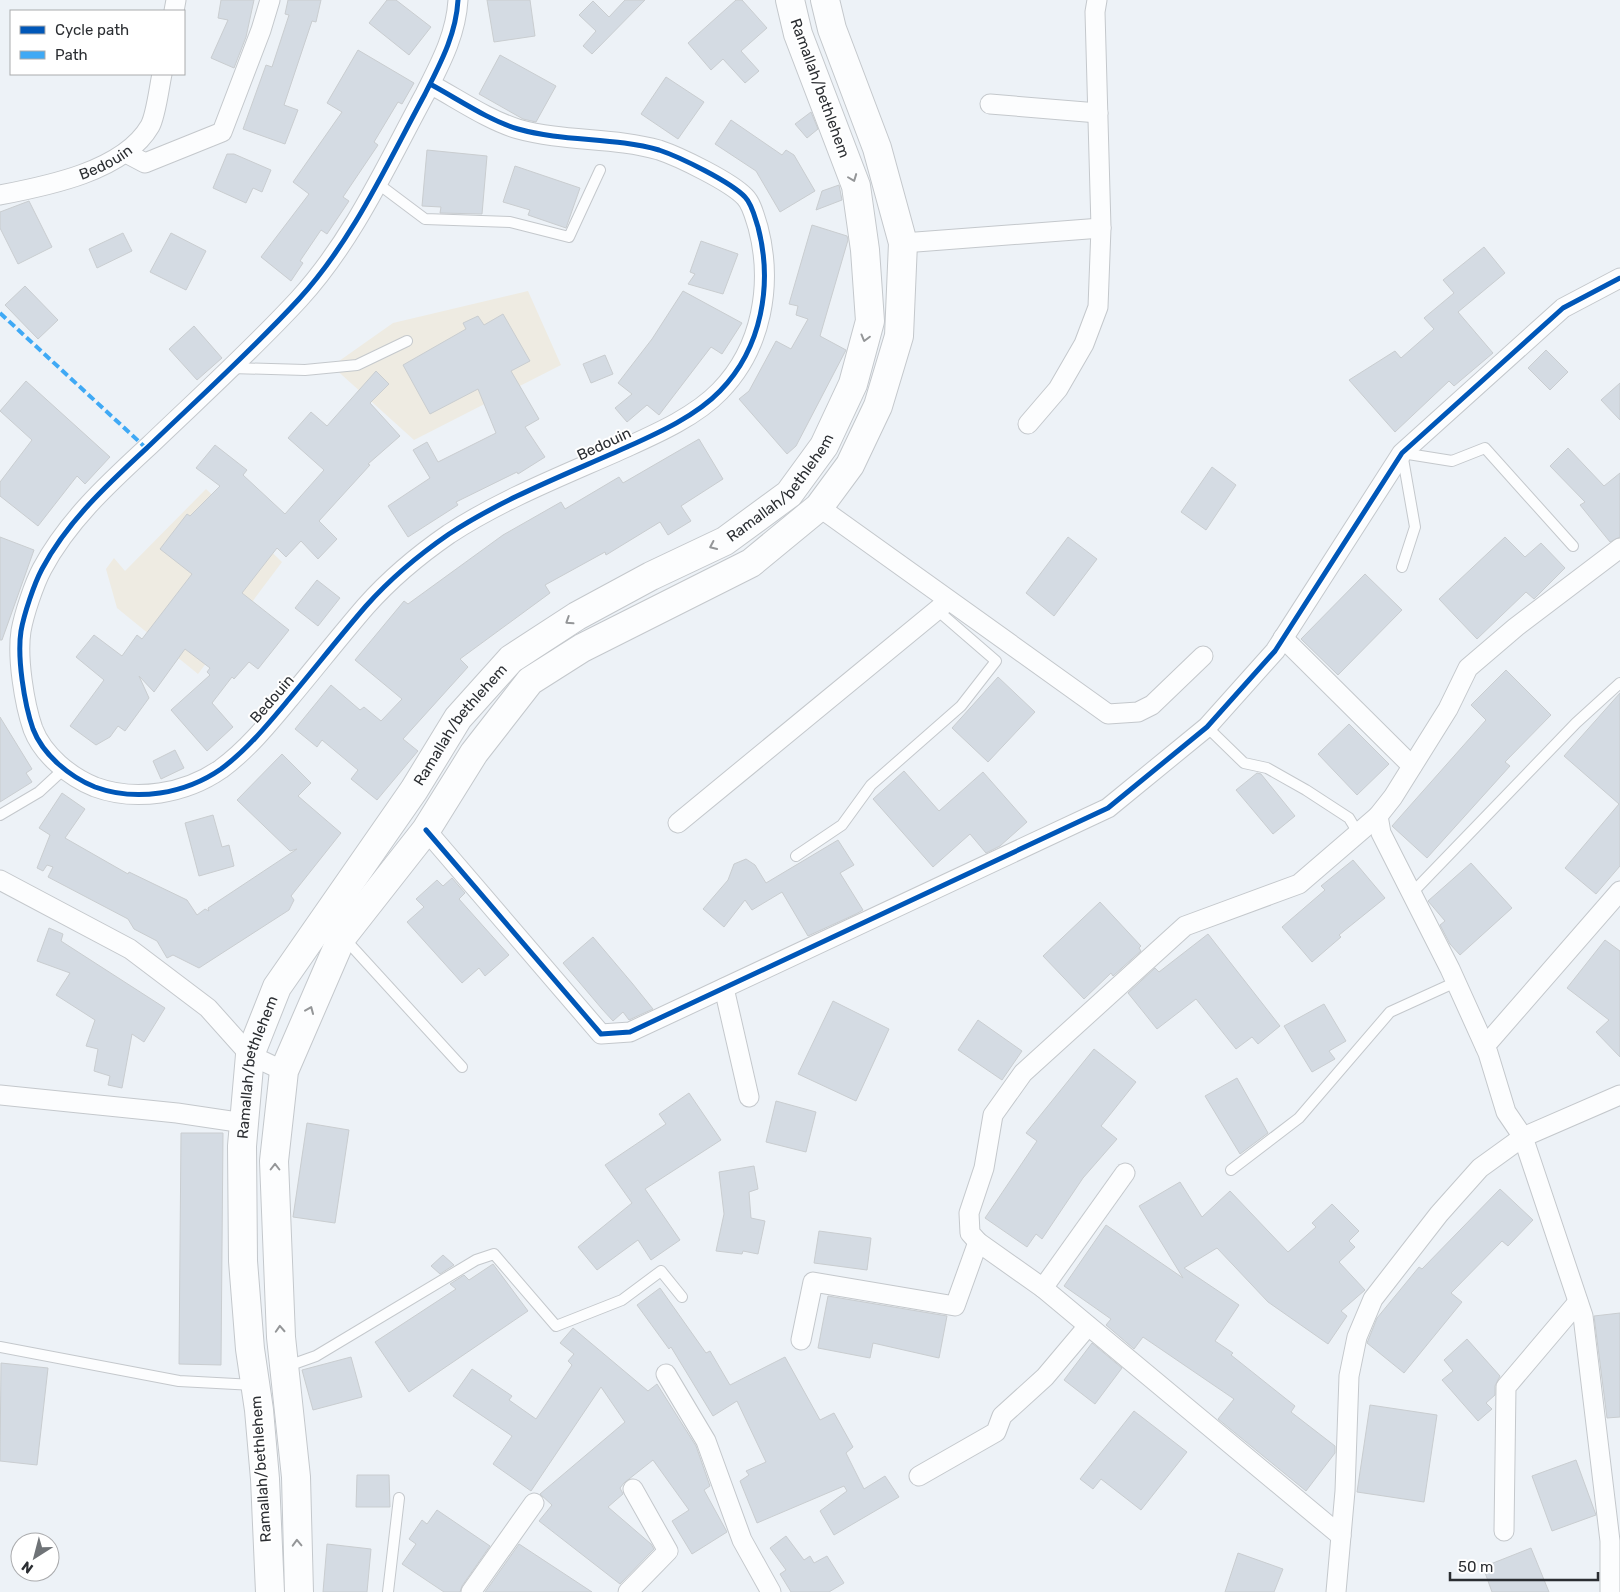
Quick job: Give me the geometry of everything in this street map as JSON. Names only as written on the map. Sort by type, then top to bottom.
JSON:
[{"type":"main road","name":"Ramallah/bethlehem","points":[[270,1592],[265,1479],[250,1349],[243,1261],[242,1146],[250,1054],[277,988],[414,790],[458,718],[511,659],[585,612],[651,576],[725,541],[789,494],[824,446],[853,384],[870,321],[865,250],[856,186],[798,34],[790,0]]},
{"type":"main road","name":"Ramallah/bethlehem","points":[[299,1592],[296,1478],[284,1367],[277,1266],[274,1162],[284,1071],[342,936],[426,830],[474,753],[530,681],[582,648],[751,563],[818,507],[850,464],[878,406],[899,336],[903,243],[877,148],[832,29],[825,0]]},
{"type":"street","points":[[126,153],[144,163],[222,132],[261,30],[270,0]]},
{"type":"street","name":"Bedouin","points":[[430,84],[510,127],[547,137],[659,150],[717,177],[749,200],[760,240],[764,266],[764,300],[755,335],[736,370],[718,394],[684,418],[652,436],[494,508],[448,535],[409,565],[371,601],[268,724],[219,770],[190,786],[158,794],[114,794],[80,781],[52,758],[34,731],[22,677],[21,632],[40,572],[67,530],[115,478],[230,368],[302,295],[351,230],[449,45],[458,0]]},
{"type":"street","points":[[1028,424],[1058,389],[1084,344],[1098,307],[1101,228],[1096,0]]},
{"type":"street","name":"Bedouin","points":[[0,196],[44,187],[86,172],[126,153],[150,126],[162,75]]},
{"type":"street","points":[[990,104],[1098,113]]},
{"type":"street","points":[[903,243],[1101,228]]},
{"type":"street","points":[[426,830],[601,1034],[630,1032],[1108,808],[1207,727],[1275,651],[1402,454],[1563,308],[1620,278]]},
{"type":"street","points":[[818,507],[943,606],[1108,714],[1138,712],[1152,705],[1166,694],[1203,656]]},
{"type":"street","points":[[1341,1536],[1043,1288],[978,1242],[970,1233],[969,1213],[984,1168],[993,1115],[1024,1073],[1185,926],[1299,884],[1378,816],[1448,709],[1468,668],[1516,627],[1620,548]]},
{"type":"street","points":[[678,823],[943,606]]},
{"type":"street","points":[[1283,638],[1412,766]]},
{"type":"street","points":[[1378,816],[1381,833],[1456,982],[1485,1046],[1506,1112],[1523,1138],[1578,1302],[1582,1316],[1610,1541],[1610,1592]]},
{"type":"street","points":[[0,880],[130,949],[208,1008],[250,1054],[284,1071]]},
{"type":"street","points":[[1485,1046],[1620,890]]},
{"type":"street","points":[[724,988],[749,1097]]},
{"type":"street","points":[[0,1095],[177,1113],[244,1123]]},
{"type":"street","points":[[1336,1592],[1345,1491],[1349,1376],[1357,1337],[1374,1299],[1440,1214],[1480,1168],[1523,1138],[1620,1095]]},
{"type":"street","points":[[1043,1288],[1125,1173]]},
{"type":"street","points":[[801,1340],[813,1282],[955,1306],[978,1242]]},
{"type":"street","points":[[1504,1531],[1506,1387],[1578,1302]]},
{"type":"street","points":[[919,1476],[996,1432],[1002,1416],[1045,1377],[1088,1326]]},
{"type":"street","points":[[666,1374],[706,1441],[742,1540],[771,1592]]},
{"type":"street","points":[[628,1592],[668,1551],[634,1489]]},
{"type":"street","points":[[471,1592],[534,1503]]},
{"type":"lane","points":[[377,183],[424,218],[510,222],[569,237],[600,170]]},
{"type":"lane","points":[[230,368],[305,370],[357,365],[407,341]]},
{"type":"lane","points":[[1402,567],[1415,526],[1402,454],[1452,461],[1484,448],[1572,546]]},
{"type":"lane","points":[[796,856],[842,825],[871,786],[961,706],[996,661],[943,606]]},
{"type":"lane","points":[[1412,893],[1576,723],[1620,683]]},
{"type":"lane","points":[[1207,727],[1244,763],[1267,768],[1306,790],[1349,818],[1358,834]]},
{"type":"lane","points":[[0,814],[39,792],[64,768]]},
{"type":"lane","points":[[342,936],[462,1067]]},
{"type":"lane","points":[[1232,1170],[1299,1118],[1390,1012],[1456,982]]},
{"type":"lane","points":[[284,1367],[316,1356],[476,1260],[494,1254],[556,1326],[622,1300],[660,1271],[682,1297]]},
{"type":"lane","points":[[0,1347],[179,1381],[255,1385]]},
{"type":"lane","points":[[388,1592],[399,1498]]},
{"type":"shaded area","points":[[528,291],[561,365],[414,440],[332,366],[393,323]]},
{"type":"shaded area","points":[[206,489],[282,562],[198,674],[117,608],[106,569],[114,558],[125,571]]},
{"type":"building","points":[[221,0],[254,0],[246,37],[234,68],[211,58],[228,20],[218,18]]},
{"type":"building","points":[[288,0],[321,0],[316,22],[312,21],[284,105],[298,110],[285,144],[243,129],[266,65],[272,67],[289,15],[285,14]]},
{"type":"building","points":[[387,0],[396,0],[431,27],[409,55],[369,23]]},
{"type":"building","points":[[487,0],[530,0],[535,36],[494,42]]},
{"type":"building","points":[[625,0],[645,0],[592,54],[583,46],[596,31],[579,15],[593,1],[609,17]]},
{"type":"building","points":[[736,0],[742,0],[767,28],[741,51],[759,71],[745,83],[723,59],[711,70],[688,43]]},
{"type":"building","points":[[358,50],[414,83],[402,104],[398,102],[374,142],[378,145],[343,197],[349,201],[327,234],[321,230],[300,261],[303,263],[291,281],[261,257],[309,194],[293,182],[342,112],[327,103]]},
{"type":"building","points":[[500,55],[556,86],[536,122],[523,119],[479,94]]},
{"type":"building","points":[[666,77],[704,102],[678,139],[641,114]]},
{"type":"building","points":[[811,112],[818,129],[807,138],[795,124]]},
{"type":"building","points":[[731,120],[782,155],[786,150],[794,155],[815,191],[780,212],[756,171],[715,144]]},
{"type":"building","points":[[427,150],[487,156],[482,214],[440,213],[441,207],[422,206]]},
{"type":"building","points":[[227,154],[234,154],[271,170],[262,192],[253,188],[246,203],[213,188]]},
{"type":"building","points":[[515,166],[580,188],[566,228],[528,215],[530,210],[503,202]]},
{"type":"building","points":[[839,185],[842,200],[816,210],[822,191]]},
{"type":"building","points":[[29,201],[52,247],[18,264],[0,228],[0,212]]},
{"type":"building","points":[[812,225],[847,236],[848,240],[820,336],[846,350],[796,446],[787,454],[739,399],[749,391],[776,341],[791,349],[808,319],[796,315],[798,306],[789,304]]},
{"type":"building","points":[[123,233],[132,251],[97,268],[89,249]]},
{"type":"building","points":[[171,233],[206,251],[186,290],[150,272]]},
{"type":"building","points":[[701,241],[738,254],[723,294],[688,284],[695,274],[690,272]]},
{"type":"building","points":[[1484,247],[1505,273],[1458,312],[1493,353],[1454,386],[1449,381],[1395,432],[1349,380],[1395,351],[1401,358],[1434,329],[1424,318],[1454,293],[1443,280]]},
{"type":"building","points":[[25,286],[58,320],[38,339],[5,305]]},
{"type":"building","points":[[683,291],[742,323],[722,354],[711,347],[659,415],[647,405],[627,422],[615,408],[632,394],[618,383],[652,339]]},
{"type":"building","points":[[503,314],[530,361],[511,371],[539,419],[525,427],[545,457],[518,474],[517,472],[456,502],[458,505],[408,537],[388,506],[430,478],[413,450],[427,442],[438,462],[496,433],[478,389],[430,414],[403,365],[466,329],[463,323],[478,316],[484,325]]},
{"type":"building","points":[[194,326],[222,358],[197,380],[169,349]]},
{"type":"building","points":[[1546,350],[1568,372],[1550,390],[1528,368]]},
{"type":"building","points":[[605,355],[613,374],[591,383],[583,364]]},
{"type":"building","points":[[376,371],[389,384],[370,403],[400,436],[368,464],[370,465],[319,521],[337,539],[318,559],[301,541],[286,557],[277,548],[242,593],[289,630],[258,669],[249,662],[234,679],[232,677],[212,703],[233,727],[207,751],[171,710],[210,675],[207,672],[210,668],[185,649],[154,692],[139,676],[149,698],[125,731],[118,726],[110,737],[96,745],[70,726],[104,680],[76,657],[94,635],[122,656],[137,635],[142,639],[192,574],[160,549],[187,514],[190,516],[220,486],[196,468],[215,445],[247,470],[243,475],[285,514],[324,470],[288,438],[311,412],[327,426]]},
{"type":"building","points":[[26,381],[110,457],[85,484],[77,476],[38,526],[0,496],[0,482],[32,440],[0,411]]},
{"type":"building","points":[[1620,383],[1620,420],[1601,400]]},
{"type":"building","points":[[699,439],[723,479],[681,506],[691,521],[668,535],[660,522],[606,555],[605,552],[545,585],[550,593],[460,659],[468,667],[403,739],[418,751],[377,800],[351,779],[358,770],[322,740],[317,747],[295,729],[331,685],[360,710],[364,707],[381,721],[402,699],[355,660],[404,601],[408,604],[503,535],[561,502],[565,509],[619,477],[623,483]]},
{"type":"building","points":[[1568,448],[1604,486],[1620,473],[1620,537],[1610,542],[1580,505],[1585,502],[1550,466]]},
{"type":"building","points":[[1212,467],[1236,485],[1206,530],[1181,512]]},
{"type":"building","points":[[0,537],[34,550],[2,640],[0,640]]},
{"type":"building","points":[[1068,537],[1097,559],[1054,616],[1026,593]]},
{"type":"building","points":[[1505,537],[1525,557],[1541,543],[1565,568],[1534,599],[1526,592],[1477,639],[1439,599]]},
{"type":"building","points":[[1365,574],[1402,610],[1338,675],[1301,639]]},
{"type":"building","points":[[317,580],[340,598],[318,626],[295,608]]},
{"type":"building","points":[[1506,670],[1551,715],[1505,762],[1510,766],[1427,858],[1392,826],[1486,720],[1471,705]]},
{"type":"building","points":[[998,677],[1035,712],[988,762],[952,728]]},
{"type":"building","points":[[1620,693],[1620,866],[1596,894],[1565,868],[1619,804],[1564,756]]},
{"type":"building","points":[[0,717],[32,769],[26,773],[32,782],[0,802]]},
{"type":"building","points":[[1349,724],[1389,764],[1357,795],[1318,754]]},
{"type":"building","points":[[175,750],[184,768],[161,779],[153,761]]},
{"type":"building","points":[[282,754],[311,783],[298,796],[341,833],[291,896],[294,900],[289,910],[199,968],[173,955],[167,958],[157,941],[134,929],[128,919],[48,877],[53,867],[47,865],[43,871],[37,868],[50,835],[39,828],[62,793],[85,809],[65,838],[128,874],[129,872],[187,900],[197,915],[205,909],[209,911],[208,908],[297,849],[290,851],[237,800]]},
{"type":"building","points":[[904,771],[939,811],[983,772],[1027,822],[1000,846],[986,853],[970,834],[933,867],[873,799]]},
{"type":"building","points":[[1257,773],[1261,774],[1295,816],[1273,834],[1236,790]]},
{"type":"building","points":[[213,815],[222,847],[229,845],[234,866],[199,876],[185,823]]},
{"type":"building","points":[[838,840],[854,865],[840,873],[863,910],[856,914],[808,936],[782,892],[752,910],[745,900],[724,927],[703,909],[728,880],[734,864],[746,859],[755,865],[766,883]]},
{"type":"building","points":[[1353,860],[1385,898],[1339,935],[1341,937],[1312,962],[1282,927],[1325,890],[1321,886]]},
{"type":"building","points":[[1471,863],[1512,908],[1460,955],[1450,944],[1440,925],[1445,921],[1428,901]]},
{"type":"building","points":[[452,878],[465,893],[459,899],[509,955],[485,976],[479,968],[462,983],[407,922],[424,907],[416,899],[437,880],[443,886]]},
{"type":"building","points":[[1100,902],[1141,946],[1139,948],[1141,951],[1113,976],[1111,973],[1084,999],[1043,956]]},
{"type":"building","points":[[49,928],[63,934],[61,941],[165,1008],[144,1042],[132,1034],[122,1088],[108,1085],[110,1076],[94,1071],[98,1049],[86,1046],[95,1020],[56,995],[70,973],[37,961]]},
{"type":"building","points":[[1208,934],[1280,1026],[1258,1044],[1252,1037],[1236,1049],[1196,999],[1157,1029],[1128,993],[1155,968],[1159,972]]},
{"type":"building","points":[[593,937],[653,1009],[629,1020],[623,1012],[613,1021],[563,963]]},
{"type":"building","points":[[1605,940],[1620,951],[1620,1057],[1596,1032],[1609,1020],[1567,988]]},
{"type":"building","points":[[833,1001],[889,1029],[856,1101],[798,1074]]},
{"type":"building","points":[[1324,1004],[1346,1041],[1329,1051],[1335,1059],[1312,1072],[1284,1026]]},
{"type":"building","points":[[978,1020],[1022,1051],[1002,1080],[958,1050]]},
{"type":"building","points":[[1094,1049],[1136,1082],[1101,1126],[1117,1139],[1083,1178],[1042,1239],[1036,1234],[1027,1247],[985,1218],[1037,1141],[1026,1133]]},
{"type":"building","points":[[1237,1078],[1268,1133],[1240,1154],[1205,1096]]},
{"type":"building","points":[[689,1093],[721,1140],[645,1189],[680,1240],[651,1260],[638,1240],[597,1270],[578,1247],[632,1203],[605,1165],[666,1124],[659,1114]]},
{"type":"building","points":[[776,1101],[816,1112],[806,1152],[766,1142]]},
{"type":"building","points":[[307,1123],[349,1130],[335,1223],[293,1217]]},
{"type":"building","points":[[181,1133],[223,1133],[221,1365],[179,1364]]},
{"type":"building","points":[[754,1166],[758,1189],[749,1192],[751,1218],[765,1221],[758,1254],[743,1251],[742,1254],[716,1251],[724,1214],[719,1172]]},
{"type":"building","points":[[1180,1182],[1202,1217],[1230,1191],[1288,1252],[1316,1227],[1312,1223],[1332,1204],[1359,1231],[1349,1241],[1355,1247],[1339,1262],[1365,1290],[1341,1311],[1347,1316],[1328,1344],[1268,1302],[1217,1248],[1184,1268],[1239,1305],[1215,1341],[1233,1353],[1231,1355],[1295,1406],[1291,1412],[1335,1446],[1335,1453],[1306,1491],[1218,1419],[1234,1399],[1143,1337],[1134,1349],[1106,1325],[1111,1319],[1064,1286],[1106,1225],[1183,1278],[1139,1206]]},
{"type":"building","points":[[1500,1189],[1533,1220],[1508,1246],[1502,1241],[1451,1293],[1462,1302],[1404,1373],[1367,1343],[1377,1318],[1419,1267],[1422,1269]]},
{"type":"building","points":[[819,1231],[871,1238],[867,1270],[814,1263]]},
{"type":"building","points":[[443,1255],[454,1265],[440,1274],[431,1266]]},
{"type":"building","points":[[493,1264],[528,1311],[409,1392],[375,1342],[456,1289],[450,1284],[464,1275],[469,1280]]},
{"type":"building","points":[[660,1288],[706,1353],[710,1351],[730,1385],[785,1357],[820,1420],[834,1413],[853,1447],[846,1453],[864,1489],[885,1476],[899,1497],[834,1535],[820,1511],[847,1491],[844,1486],[757,1523],[740,1481],[749,1475],[746,1471],[766,1462],[737,1401],[713,1416],[671,1347],[669,1349],[637,1305]]},
{"type":"building","points":[[828,1296],[947,1316],[939,1358],[873,1343],[870,1358],[818,1348]]},
{"type":"building","points":[[1620,1313],[1620,1417],[1607,1418],[1594,1316]]},
{"type":"building","points":[[573,1328],[648,1391],[657,1384],[696,1446],[710,1486],[704,1490],[727,1532],[692,1554],[672,1521],[689,1510],[653,1460],[624,1483],[620,1488],[623,1494],[608,1507],[651,1544],[654,1549],[620,1584],[539,1521],[552,1505],[540,1494],[625,1422],[601,1387],[531,1491],[493,1464],[512,1436],[453,1396],[472,1369],[512,1396],[509,1400],[536,1419],[572,1365],[568,1361],[574,1354],[560,1343]]},
{"type":"building","points":[[1467,1339],[1500,1376],[1495,1386],[1495,1395],[1486,1403],[1492,1409],[1478,1421],[1442,1380],[1453,1371],[1444,1360]]},
{"type":"building","points":[[1092,1343],[1122,1368],[1095,1404],[1064,1380]]},
{"type":"building","points":[[351,1357],[362,1397],[313,1410],[302,1370]]},
{"type":"building","points":[[1,1363],[48,1368],[37,1465],[0,1461]]},
{"type":"building","points":[[1370,1405],[1437,1415],[1424,1502],[1357,1492]]},
{"type":"building","points":[[1134,1411],[1187,1452],[1141,1510],[1101,1479],[1093,1489],[1080,1479]]},
{"type":"building","points":[[1576,1460],[1596,1515],[1552,1531],[1532,1476]]},
{"type":"building","points":[[357,1475],[389,1475],[390,1507],[356,1507]]},
{"type":"building","points":[[437,1510],[490,1546],[462,1586],[460,1592],[444,1592],[402,1564],[416,1544],[409,1539],[422,1520],[427,1524]]},
{"type":"building","points":[[786,1536],[804,1560],[810,1556],[814,1563],[827,1556],[844,1583],[829,1592],[791,1592],[780,1574],[786,1570],[770,1548]]},
{"type":"building","points":[[327,1544],[371,1549],[367,1592],[323,1592]]},
{"type":"building","points":[[519,1544],[592,1592],[485,1592]]},
{"type":"building","points":[[1531,1548],[1549,1592],[1492,1592],[1483,1567]]},
{"type":"building","points":[[1238,1553],[1283,1569],[1274,1592],[1225,1592]]},
{"type":"marked path","points":[[0,313],[146,448]]},
{"type":"cycle path","points":[[430,84],[441,90],[484,115],[518,129],[553,136],[624,143],[659,150],[705,170],[729,184],[745,197],[751,207],[758,227],[764,271],[764,293],[760,314],[746,355],[720,391],[688,416],[651,436],[536,487],[492,509],[449,534],[427,550],[375,596],[266,727],[249,745],[221,769],[207,778],[192,784],[160,793],[127,794],[111,792],[86,783],[58,764],[43,748],[33,729],[27,706],[22,680],[21,631],[24,616],[39,575],[64,534],[91,502],[263,337],[299,299],[336,252],[368,201],[436,72],[451,37],[458,0]]},
{"type":"cycle path","points":[[426,830],[601,1034],[630,1032],[1108,808],[1207,727],[1275,651],[1402,453],[1563,308],[1620,278]]}]
